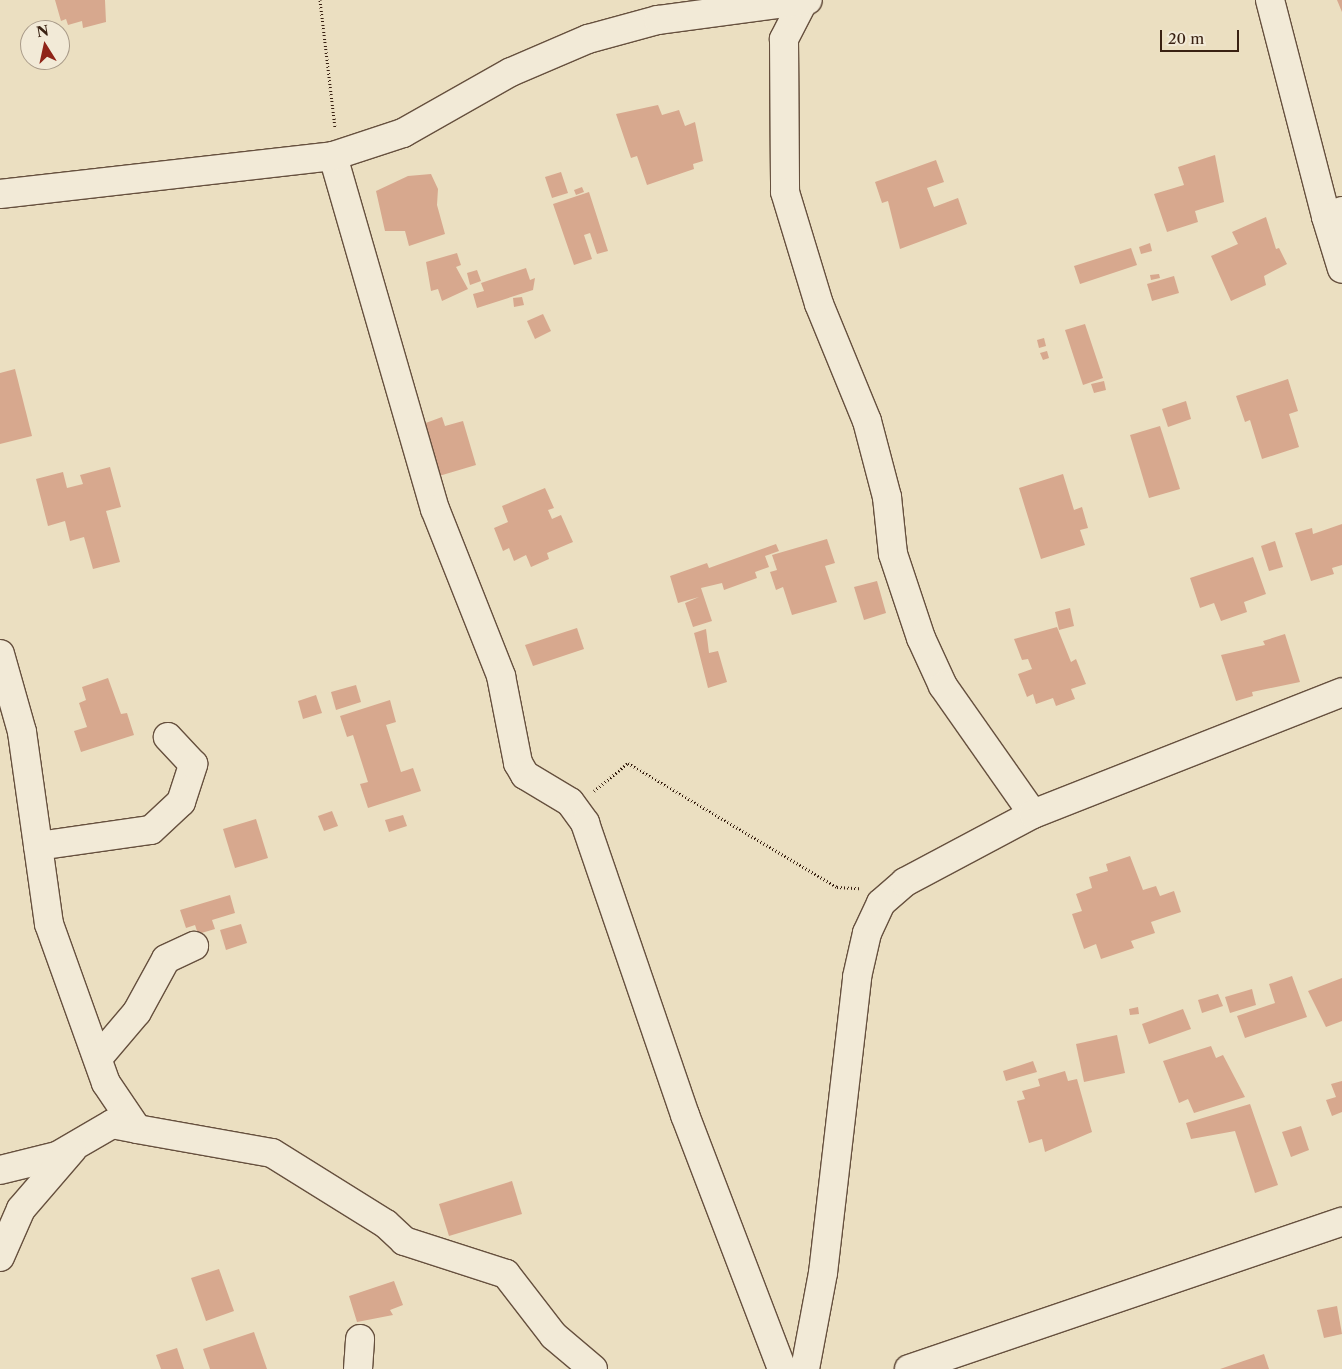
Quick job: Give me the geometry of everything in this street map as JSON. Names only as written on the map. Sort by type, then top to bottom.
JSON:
[{"type":"street","points":[[1270,0],[1334,214],[1342,269]]},
{"type":"street","points":[[0,194],[333,156],[403,133],[511,72],[588,39],[690,14],[805,1]]},
{"type":"street","points":[[805,1],[784,39],[785,192],[819,304],[867,420],[887,497],[893,554],[921,638],[943,686],[1033,814]]},
{"type":"street","points":[[333,156],[436,509],[502,676],[518,763],[525,775],[575,807],[584,823],[685,1115],[782,1369]]},
{"type":"street","points":[[0,654],[22,732],[49,924],[113,1097],[137,1129]]},
{"type":"street","points":[[805,1369],[823,1273],[857,977],[867,933],[881,904],[894,889],[1033,814],[1342,692]]},
{"type":"street","points":[[38,846],[151,830],[181,802],[193,764],[168,737]]},
{"type":"street","points":[[98,1058],[138,1012],[166,959],[194,946]]},
{"type":"street","points":[[0,1170],[34,1164],[76,1146],[112,1124],[272,1154],[386,1224],[404,1241],[506,1274],[566,1348],[593,1369]]},
{"type":"street","points":[[0,1257],[21,1209],[76,1146]]},
{"type":"street","points":[[909,1369],[1342,1222]]},
{"type":"street","points":[[358,1369],[360,1339]]},
{"type":"path","points":[[320,0],[336,108],[333,156]]},
{"type":"path","points":[[575,807],[628,764],[837,887],[894,889]]},
{"type":"building","points":[[55,0],[105,0],[106,22],[83,28],[82,21],[70,24],[70,20],[61,20]]},
{"type":"building","points":[[1337,0],[1342,0],[1342,12]]},
{"type":"building","points":[[658,105],[662,115],[679,110],[685,126],[695,122],[703,161],[693,164],[694,169],[647,185],[637,156],[631,158],[616,114]]},
{"type":"building","points":[[1215,155],[1224,202],[1195,211],[1198,222],[1167,232],[1154,194],[1184,185],[1178,167]]},
{"type":"building","points":[[936,160],[944,182],[927,188],[934,207],[958,198],[967,224],[900,249],[888,201],[882,203],[875,182]]},
{"type":"building","points":[[561,172],[568,193],[552,198],[545,177]]},
{"type":"building","points":[[431,174],[438,189],[437,205],[445,234],[409,246],[405,231],[385,231],[376,191],[408,176]]},
{"type":"building","points":[[582,187],[584,192],[576,195],[574,190]]},
{"type":"building","points":[[589,192],[608,251],[597,254],[590,233],[584,235],[592,259],[574,265],[553,204]]},
{"type":"building","points":[[1266,217],[1276,249],[1279,248],[1287,264],[1264,276],[1266,285],[1231,301],[1211,256],[1238,244],[1232,232]]},
{"type":"building","points":[[1150,243],[1152,251],[1141,254],[1139,247]]},
{"type":"building","points":[[1131,248],[1137,265],[1080,284],[1074,266]]},
{"type":"building","points":[[457,253],[461,265],[456,267],[468,289],[442,301],[438,289],[431,291],[426,262]]},
{"type":"building","points":[[526,268],[530,280],[535,278],[533,290],[477,308],[473,294],[484,291],[481,283]]},
{"type":"building","points":[[477,270],[481,281],[470,285],[467,273]]},
{"type":"building","points":[[1159,274],[1160,278],[1151,280],[1150,275]]},
{"type":"building","points":[[1174,276],[1179,293],[1152,301],[1147,284]]},
{"type":"building","points":[[522,297],[524,305],[514,307],[513,298]]},
{"type":"building","points":[[543,314],[551,331],[535,339],[527,321]]},
{"type":"building","points":[[1085,324],[1103,378],[1083,385],[1065,330]]},
{"type":"building","points":[[1044,338],[1046,346],[1039,348],[1037,340]]},
{"type":"building","points":[[1047,351],[1049,358],[1043,360],[1040,353]]},
{"type":"building","points":[[15,369],[32,436],[0,444],[0,373]]},
{"type":"building","points":[[1288,379],[1298,411],[1289,414],[1299,447],[1262,459],[1250,420],[1245,422],[1236,396]]},
{"type":"building","points":[[1104,381],[1106,390],[1094,393],[1091,384]]},
{"type":"building","points":[[1186,401],[1191,419],[1168,427],[1162,409]]},
{"type":"building","points":[[442,417],[445,426],[463,421],[476,465],[439,476],[423,424]]},
{"type":"building","points":[[1160,426],[1180,489],[1149,498],[1130,435]]},
{"type":"building","points":[[110,467],[121,507],[106,511],[120,562],[93,569],[84,537],[70,541],[65,521],[48,526],[36,479],[63,472],[67,488],[83,484],[80,475]]},
{"type":"building","points":[[1063,474],[1074,510],[1082,507],[1088,528],[1080,530],[1085,545],[1041,559],[1019,488]]},
{"type":"building","points":[[545,488],[554,508],[548,510],[552,519],[561,515],[573,542],[547,553],[549,559],[531,567],[526,555],[514,561],[509,548],[503,551],[494,528],[508,522],[502,506]]},
{"type":"building","points":[[1342,524],[1342,565],[1332,568],[1334,574],[1311,581],[1295,533],[1312,528],[1313,534]]},
{"type":"building","points":[[827,539],[835,563],[825,566],[837,602],[792,615],[783,587],[776,590],[770,572],[777,570],[772,555]]},
{"type":"building","points":[[1275,541],[1283,567],[1269,571],[1261,546]]},
{"type":"building","points":[[776,544],[779,551],[765,556],[769,567],[755,572],[757,578],[724,590],[722,583],[701,588],[712,621],[693,627],[685,603],[699,597],[678,603],[670,576],[707,563],[709,568]]},
{"type":"building","points":[[1253,557],[1266,594],[1244,602],[1247,612],[1221,621],[1214,603],[1200,608],[1190,578]]},
{"type":"building","points":[[877,581],[886,613],[864,620],[854,587]]},
{"type":"building","points":[[1070,608],[1074,626],[1059,630],[1055,612]]},
{"type":"building","points":[[1057,627],[1071,662],[1076,659],[1086,684],[1071,689],[1075,699],[1056,706],[1053,698],[1036,704],[1033,694],[1027,697],[1018,674],[1032,669],[1028,659],[1022,660],[1014,639]]},
{"type":"building","points":[[577,628],[584,649],[533,666],[525,645]]},
{"type":"building","points":[[706,629],[709,653],[718,651],[727,682],[708,688],[694,633]]},
{"type":"building","points":[[1285,634],[1300,682],[1252,692],[1253,696],[1236,701],[1221,655],[1265,645],[1263,641]]},
{"type":"building","points":[[108,678],[121,714],[127,713],[134,735],[81,752],[74,731],[87,727],[79,703],[86,700],[82,687]]},
{"type":"building","points":[[356,685],[361,702],[336,710],[331,692]]},
{"type":"building","points":[[316,695],[322,713],[303,719],[298,701]]},
{"type":"building","points":[[390,700],[396,722],[386,725],[401,772],[413,768],[421,791],[368,808],[360,784],[368,782],[353,735],[347,737],[340,716]]},
{"type":"building","points":[[332,811],[338,826],[324,831],[318,816]]},
{"type":"building","points":[[403,815],[407,826],[389,832],[385,820]]},
{"type":"building","points":[[256,819],[268,858],[235,868],[223,829]]},
{"type":"building","points":[[1130,856],[1143,890],[1156,886],[1160,896],[1174,891],[1181,912],[1151,922],[1155,933],[1131,941],[1134,948],[1101,959],[1096,944],[1084,949],[1072,914],[1082,911],[1076,894],[1092,888],[1089,877],[1108,871],[1106,864]]},
{"type":"building","points":[[230,895],[235,913],[212,920],[215,929],[198,934],[195,925],[186,928],[180,910]]},
{"type":"building","points":[[241,924],[247,943],[226,950],[220,930]]},
{"type":"building","points":[[1292,976],[1307,1017],[1245,1038],[1237,1016],[1275,1003],[1269,984]]},
{"type":"building","points":[[1342,978],[1342,1021],[1326,1027],[1308,991]]},
{"type":"building","points":[[1252,989],[1256,1005],[1230,1013],[1225,997]]},
{"type":"building","points":[[1218,994],[1223,1006],[1202,1013],[1198,1000]]},
{"type":"building","points":[[1138,1007],[1139,1014],[1130,1015],[1129,1009]]},
{"type":"building","points":[[1183,1009],[1191,1029],[1149,1044],[1142,1024]]},
{"type":"building","points":[[1117,1035],[1125,1073],[1084,1082],[1076,1044]]},
{"type":"building","points":[[1211,1046],[1216,1058],[1223,1055],[1245,1097],[1194,1113],[1188,1099],[1179,1103],[1163,1061]]},
{"type":"building","points":[[1033,1061],[1037,1072],[1006,1081],[1003,1071]]},
{"type":"building","points":[[1065,1071],[1068,1081],[1077,1079],[1092,1132],[1045,1152],[1042,1139],[1029,1143],[1017,1101],[1025,1099],[1022,1091],[1040,1086],[1038,1079]]},
{"type":"building","points":[[1342,1081],[1342,1112],[1332,1116],[1326,1100],[1336,1097],[1331,1084]]},
{"type":"building","points":[[1250,1104],[1278,1185],[1255,1193],[1235,1131],[1191,1139],[1186,1123]]},
{"type":"building","points":[[1301,1126],[1309,1150],[1291,1157],[1282,1132]]},
{"type":"building","points":[[512,1181],[522,1214],[449,1236],[439,1204]]},
{"type":"building","points":[[219,1269],[234,1311],[206,1321],[191,1278]]},
{"type":"building","points":[[394,1281],[403,1305],[390,1310],[393,1315],[357,1322],[349,1296]]},
{"type":"building","points":[[1337,1306],[1342,1334],[1324,1338],[1317,1310]]},
{"type":"building","points":[[254,1332],[267,1369],[210,1369],[203,1349]]},
{"type":"building","points":[[177,1348],[184,1369],[161,1369],[156,1355]]},
{"type":"building","points":[[1264,1354],[1269,1369],[1220,1369]]}]
